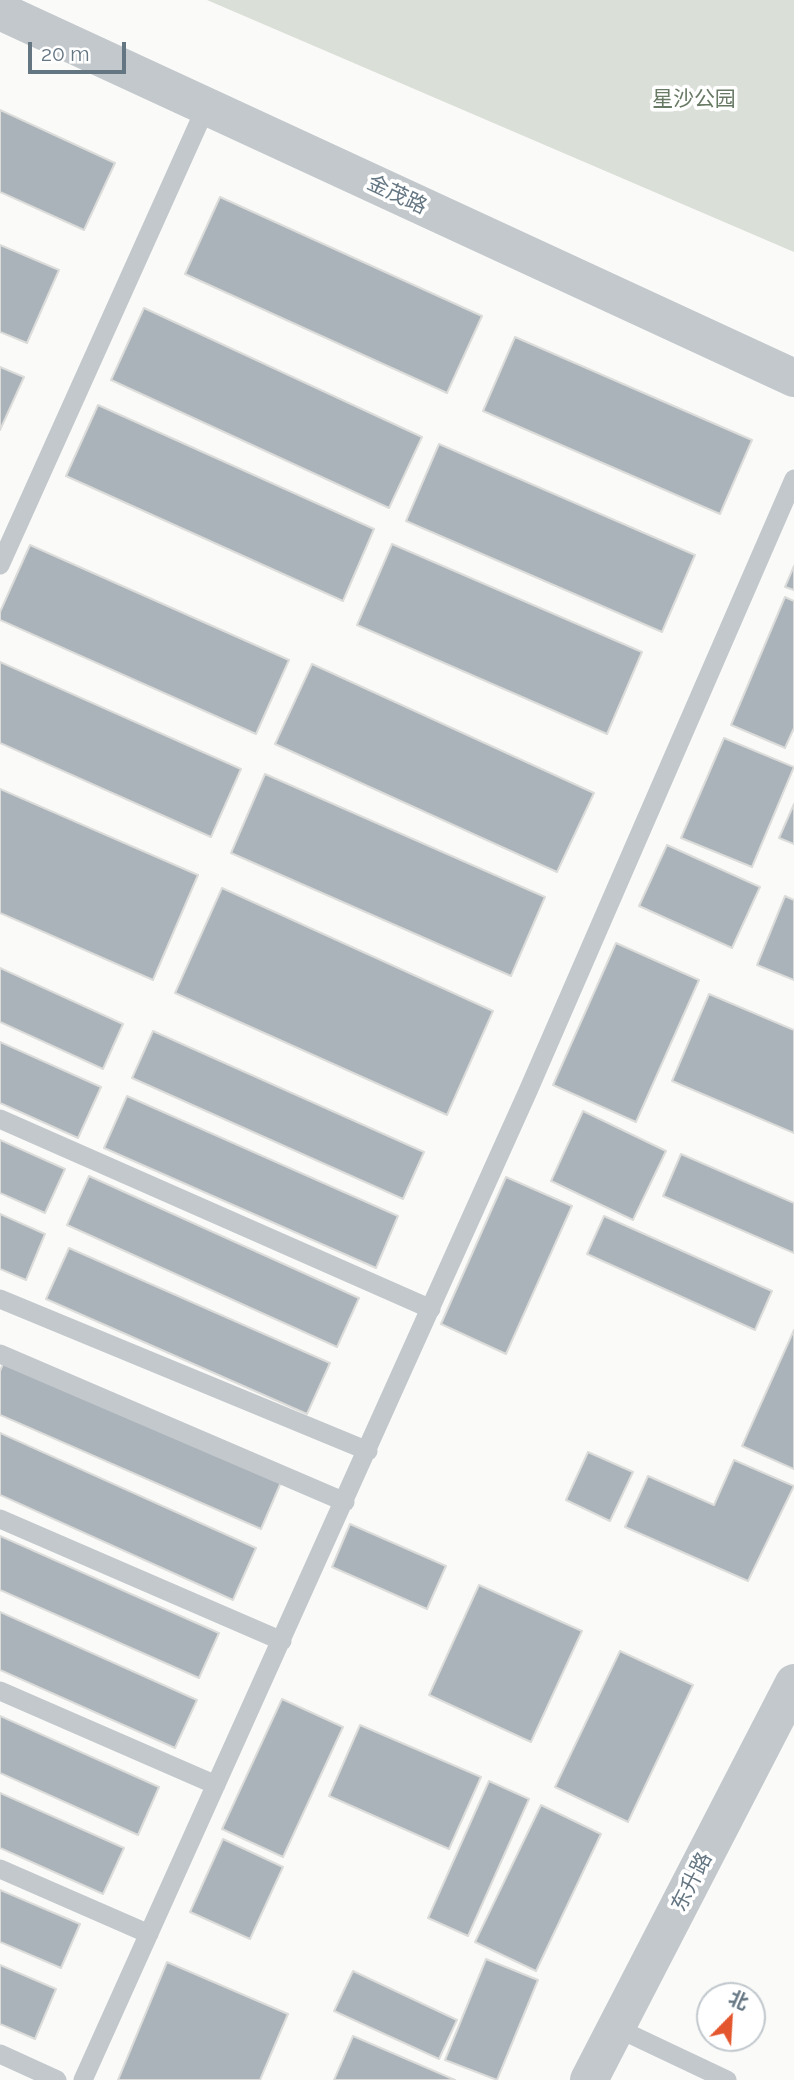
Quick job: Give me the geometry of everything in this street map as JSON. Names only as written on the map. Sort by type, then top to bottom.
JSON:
[{"type":"street","name":"金茂路","points":[[0,11],[794,378]]},
{"type":"street","name":"东升路","points":[[589,2080],[794,1683]]},
{"type":"lane","points":[[0,565],[206,107]]},
{"type":"lane","points":[[83,2080],[368,1451],[794,479]]},
{"type":"lane","points":[[0,1119],[431,1309]]},
{"type":"lane","points":[[0,1300],[368,1451]]},
{"type":"lane","points":[[0,1353],[345,1502]]},
{"type":"lane","points":[[0,1519],[282,1641]]},
{"type":"lane","points":[[0,1691],[216,1785]]},
{"type":"lane","points":[[0,1869],[149,1934]]},
{"type":"lane","points":[[617,2028],[727,2080]]},
{"type":"lane","points":[[0,2054],[57,2080]]},
{"type":"green space","name":"星沙公园","points":[[207,0],[794,0],[794,252]]},
{"type":"building","points":[[0,110],[115,163],[84,230],[0,192]]},
{"type":"building","points":[[220,197],[482,316],[447,393],[185,274]]},
{"type":"building","points":[[0,245],[59,270],[27,343],[0,332]]},
{"type":"building","points":[[144,308],[422,437],[389,508],[111,380]]},
{"type":"building","points":[[515,337],[752,440],[720,514],[483,411]]},
{"type":"building","points":[[0,367],[24,377],[0,430]]},
{"type":"building","points":[[98,405],[374,529],[343,601],[66,476]]},
{"type":"building","points":[[439,444],[695,555],[662,632],[406,521]]},
{"type":"building","points":[[392,544],[642,652],[607,734],[357,625]]},
{"type":"building","points":[[30,545],[289,660],[256,734],[0,620],[0,612]]},
{"type":"building","points":[[794,566],[794,590],[785,587]]},
{"type":"building","points":[[785,597],[794,601],[794,728],[785,748],[731,725]]},
{"type":"building","points":[[0,662],[241,769],[211,837],[0,743]]},
{"type":"building","points":[[312,664],[594,793],[557,872],[275,744]]},
{"type":"building","points":[[724,738],[794,767],[752,867],[681,838]]},
{"type":"building","points":[[265,774],[545,897],[511,976],[231,853]]},
{"type":"building","points":[[0,789],[198,875],[153,980],[0,913]]},
{"type":"building","points":[[794,804],[794,844],[779,838]]},
{"type":"building","points":[[667,845],[760,887],[732,948],[639,906]]},
{"type":"building","points":[[222,888],[493,1011],[447,1115],[175,993]]},
{"type":"building","points":[[785,896],[794,900],[794,980],[757,965]]},
{"type":"building","points":[[616,943],[699,980],[636,1122],[553,1085]]},
{"type":"building","points":[[0,968],[123,1024],[103,1069],[0,1022]]},
{"type":"building","points":[[709,994],[794,1030],[794,1133],[672,1081]]},
{"type":"building","points":[[153,1031],[424,1152],[403,1199],[132,1078]]},
{"type":"building","points":[[0,1042],[101,1087],[78,1138],[0,1103]]},
{"type":"building","points":[[127,1096],[398,1216],[376,1268],[104,1148]]},
{"type":"building","points":[[583,1111],[666,1151],[633,1220],[551,1181]]},
{"type":"building","points":[[0,1140],[65,1169],[45,1213],[0,1193]]},
{"type":"building","points":[[681,1154],[794,1203],[794,1253],[663,1196]]},
{"type":"building","points":[[89,1176],[359,1298],[337,1347],[67,1225]]},
{"type":"building","points":[[506,1177],[572,1206],[506,1354],[441,1324]]},
{"type":"building","points":[[0,1214],[45,1234],[26,1280],[0,1269]]},
{"type":"building","points":[[604,1216],[772,1291],[755,1330],[587,1254]]},
{"type":"building","points":[[69,1248],[330,1363],[307,1414],[46,1299]]},
{"type":"building","points":[[794,1330],[794,1469],[742,1446]]},
{"type":"building","points":[[5,1359],[282,1480],[261,1529],[0,1415],[0,1371]]},
{"type":"building","points":[[0,1433],[256,1548],[233,1600],[0,1495]]},
{"type":"building","points":[[588,1452],[633,1472],[610,1521],[566,1500]]},
{"type":"building","points":[[734,1460],[794,1486],[748,1581],[625,1527],[648,1476],[714,1505]]},
{"type":"building","points":[[350,1524],[446,1566],[427,1609],[332,1567]]},
{"type":"building","points":[[0,1536],[219,1633],[199,1678],[0,1590]]},
{"type":"building","points":[[479,1585],[582,1631],[531,1742],[429,1695]]},
{"type":"building","points":[[0,1612],[197,1700],[175,1748],[0,1670]]},
{"type":"building","points":[[620,1651],[693,1685],[628,1822],[555,1787]]},
{"type":"building","points":[[282,1699],[343,1727],[283,1857],[222,1829]]},
{"type":"building","points":[[0,1716],[159,1787],[138,1835],[0,1773]]},
{"type":"building","points":[[360,1725],[481,1777],[449,1849],[329,1796]]},
{"type":"building","points":[[489,1781],[529,1799],[468,1936],[428,1918]]},
{"type":"building","points":[[0,1793],[124,1848],[103,1894],[0,1848]]},
{"type":"building","points":[[541,1805],[601,1834],[536,1971],[475,1942]]},
{"type":"building","points":[[223,1839],[283,1867],[250,1939],[190,1912]]},
{"type":"building","points":[[0,1890],[80,1924],[61,1968],[0,1942]]},
{"type":"building","points":[[486,1959],[538,1980],[497,2080],[445,2060]]},
{"type":"building","points":[[167,1962],[288,2014],[260,2080],[118,2080]]},
{"type":"building","points":[[0,1965],[56,1989],[35,2039],[0,2024]]},
{"type":"building","points":[[353,1971],[457,2020],[439,2059],[334,2011]]},
{"type":"building","points":[[353,2036],[455,2080],[334,2080]]}]
